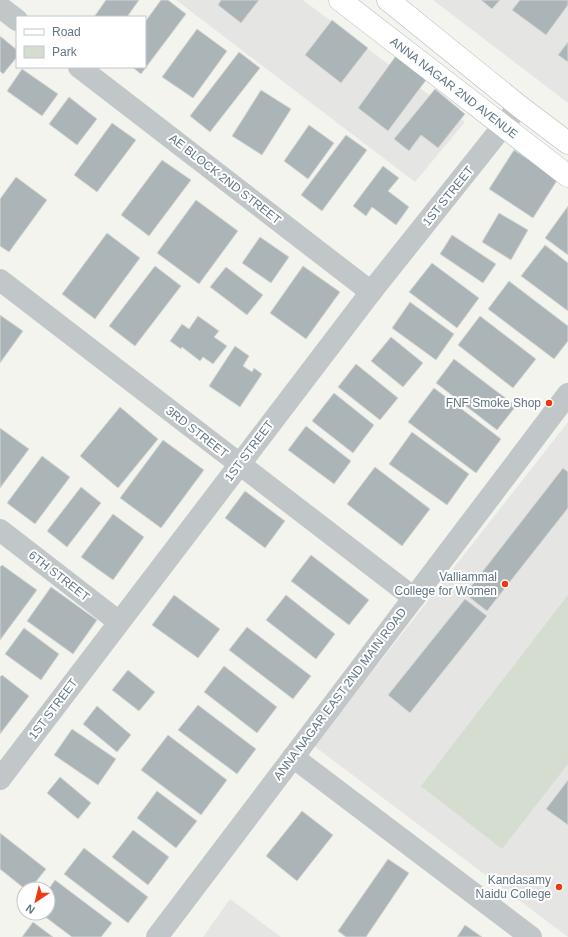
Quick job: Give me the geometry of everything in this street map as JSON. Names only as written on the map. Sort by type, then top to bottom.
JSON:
[{"type":"main road","name":"ANNA NAGAR 2ND AVENUE","points":[[340,0],[503,128],[568,176]]},
{"type":"main road","points":[[388,0],[519,106],[568,143]]},
{"type":"street","points":[[0,7],[16,19]]},
{"type":"street","name":"AE BLOCK 2ND STREET","points":[[79,68],[371,292]]},
{"type":"street","name":"1ST STREET","points":[[0,779],[371,292],[519,106]]},
{"type":"street","name":"3RD STREET","points":[[0,280],[414,598]]},
{"type":"street","name":"ANNA NAGAR EAST 2ND MAIN ROAD","points":[[157,937],[568,394]]},
{"type":"street","name":"6TH STREET","points":[[0,530],[119,622]]},
{"type":"street","points":[[293,757],[531,937]]},
{"type":"shaded area","points":[[176,0],[303,0],[465,122],[415,182]]},
{"type":"shaded area","points":[[433,0],[568,0],[568,103]]},
{"type":"shaded area","name":"Valliammal College for Women","points":[[568,422],[568,937],[314,746]]},
{"type":"shaded area","points":[[230,899],[281,937],[203,937]]},
{"type":"green space","points":[[568,595],[568,764],[502,849],[421,786]]},
{"type":"building","points":[[106,0],[139,0],[128,16],[95,16]]},
{"type":"building","points":[[161,0],[168,0],[186,14],[146,67],[146,21]]},
{"type":"building","points":[[221,0],[259,0],[241,23],[218,5]]},
{"type":"building","points":[[481,0],[500,0],[492,9]]},
{"type":"building","points":[[520,0],[568,0],[568,5],[546,35],[512,10]]},
{"type":"building","points":[[332,20],[368,48],[341,83],[305,55]]},
{"type":"building","points":[[197,29],[227,51],[193,98],[162,77]]},
{"type":"building","points":[[0,36],[16,49],[16,58],[3,74],[0,71]]},
{"type":"building","points":[[568,42],[568,62],[558,55]]},
{"type":"building","points":[[401,49],[432,72],[388,131],[358,108]]},
{"type":"building","points":[[239,52],[260,68],[210,132],[190,116]]},
{"type":"building","points":[[133,68],[146,68],[141,74]]},
{"type":"building","points":[[22,69],[58,94],[42,116],[7,91]]},
{"type":"building","points":[[435,89],[465,114],[438,148],[421,135],[409,151],[394,139]]},
{"type":"building","points":[[261,90],[291,109],[262,155],[232,136]]},
{"type":"building","points":[[69,97],[97,119],[77,145],[49,124]]},
{"type":"building","points":[[112,123],[136,140],[97,192],[74,175]]},
{"type":"building","points":[[309,125],[334,143],[308,179],[284,161]]},
{"type":"building","points":[[346,135],[367,150],[322,211],[301,195]]},
{"type":"building","points":[[514,150],[558,179],[533,218],[489,189]]},
{"type":"building","points":[[162,160],[191,180],[149,236],[121,215]]},
{"type":"building","points":[[383,166],[399,178],[388,191],[409,207],[396,225],[372,207],[366,216],[353,206]]},
{"type":"building","points":[[16,177],[47,200],[9,252],[0,246],[0,199]]},
{"type":"building","points":[[196,200],[238,231],[199,284],[157,253]]},
{"type":"building","points":[[568,206],[568,255],[545,238]]},
{"type":"building","points":[[499,213],[528,230],[511,260],[482,242]]},
{"type":"building","points":[[107,233],[140,258],[95,319],[62,294]]},
{"type":"building","points":[[452,235],[496,264],[483,283],[440,254]]},
{"type":"building","points":[[260,237],[289,257],[271,283],[242,263]]},
{"type":"building","points":[[545,245],[568,263],[568,311],[521,276]]},
{"type":"building","points":[[432,263],[479,298],[457,328],[409,292]]},
{"type":"building","points":[[155,266],[181,286],[135,346],[109,326]]},
{"type":"building","points":[[303,266],[340,292],[306,339],[270,313]]},
{"type":"building","points":[[226,267],[263,295],[247,315],[210,287]]},
{"type":"building","points":[[509,281],[568,326],[568,341],[554,359],[488,309]]},
{"type":"building","points":[[410,302],[454,334],[436,360],[392,328]]},
{"type":"building","points":[[0,315],[23,331],[0,363]]},
{"type":"building","points":[[198,316],[219,331],[214,337],[227,346],[213,364],[203,357],[200,361],[182,347],[181,349],[170,341],[182,324],[189,329]]},
{"type":"building","points":[[480,316],[536,359],[513,388],[458,345]]},
{"type":"building","points":[[391,337],[423,363],[403,387],[371,361]]},
{"type":"building","points":[[235,346],[249,356],[243,366],[252,372],[254,368],[262,374],[240,407],[209,386]]},
{"type":"building","points":[[454,359],[516,406],[497,430],[436,383]]},
{"type":"building","points":[[356,364],[398,398],[380,420],[338,387]]},
{"type":"building","points":[[434,388],[501,439],[476,473],[408,422]]},
{"type":"building","points":[[334,393],[374,425],[353,453],[312,421]]},
{"type":"building","points":[[120,407],[158,439],[118,488],[80,456]]},
{"type":"building","points":[[306,426],[351,461],[334,484],[288,450]]},
{"type":"building","points":[[0,428],[29,449],[0,488]]},
{"type":"building","points":[[412,432],[469,474],[447,505],[389,464]]},
{"type":"building","points":[[163,440],[204,470],[161,528],[120,498]]},
{"type":"building","points":[[42,456],[70,477],[35,524],[7,503]]},
{"type":"building","points":[[375,467],[430,509],[402,546],[347,504]]},
{"type":"building","points":[[563,468],[568,472],[568,508],[487,611],[465,594]]},
{"type":"building","points":[[81,487],[101,503],[67,547],[47,531]]},
{"type":"building","points":[[245,491],[285,521],[265,548],[225,518]]},
{"type":"building","points":[[113,514],[144,537],[113,580],[81,557]]},
{"type":"building","points":[[311,555],[369,600],[349,625],[291,581]]},
{"type":"building","points":[[2,565],[37,590],[0,640],[0,567]]},
{"type":"building","points":[[51,587],[97,620],[73,654],[27,621]]},
{"type":"building","points":[[174,595],[220,629],[198,658],[152,625]]},
{"type":"building","points":[[286,595],[335,634],[316,659],[266,620]]},
{"type":"building","points":[[465,599],[487,616],[410,713],[388,695]]},
{"type":"building","points":[[247,627],[311,676],[293,699],[229,650]]},
{"type":"building","points":[[24,628],[59,654],[41,680],[5,654]]},
{"type":"building","points":[[224,666],[277,707],[257,733],[204,692]]},
{"type":"building","points":[[128,670],[155,692],[139,711],[112,690]]},
{"type":"building","points":[[2,675],[29,696],[0,734],[0,677]]},
{"type":"building","points":[[198,705],[256,749],[237,774],[178,730]]},
{"type":"building","points":[[97,706],[131,735],[117,752],[83,724]]},
{"type":"building","points":[[72,729],[116,759],[98,785],[54,755]]},
{"type":"building","points":[[168,735],[227,780],[201,815],[141,770]]},
{"type":"building","points":[[60,777],[91,803],[78,819],[47,793]]},
{"type":"building","points":[[568,780],[568,825],[546,809]]},
{"type":"building","points":[[157,791],[197,821],[176,848],[137,818]]},
{"type":"building","points":[[302,811],[333,835],[297,881],[266,856]]},
{"type":"building","points":[[133,830],[169,857],[148,885],[112,857]]},
{"type":"building","points":[[0,833],[46,869],[36,881],[16,882],[0,869]]},
{"type":"building","points":[[84,848],[148,897],[128,923],[64,874]]},
{"type":"building","points":[[388,859],[409,873],[366,937],[346,937],[338,931]]},
{"type":"building","points":[[55,880],[112,923],[101,937],[72,937],[51,921],[56,921],[56,881],[54,881]]},
{"type":"building","points":[[33,922],[53,937],[22,937]]},
{"type":"building","points":[[465,925],[482,937],[457,937]]},
{"type":"place","name":"FNF Smoke Shop","points":[[549,403]]},
{"type":"place","name":"Valliammal College for Women","points":[[505,584]]},
{"type":"place","name":"Kandasamy Naidu College","points":[[559,887]]}]
